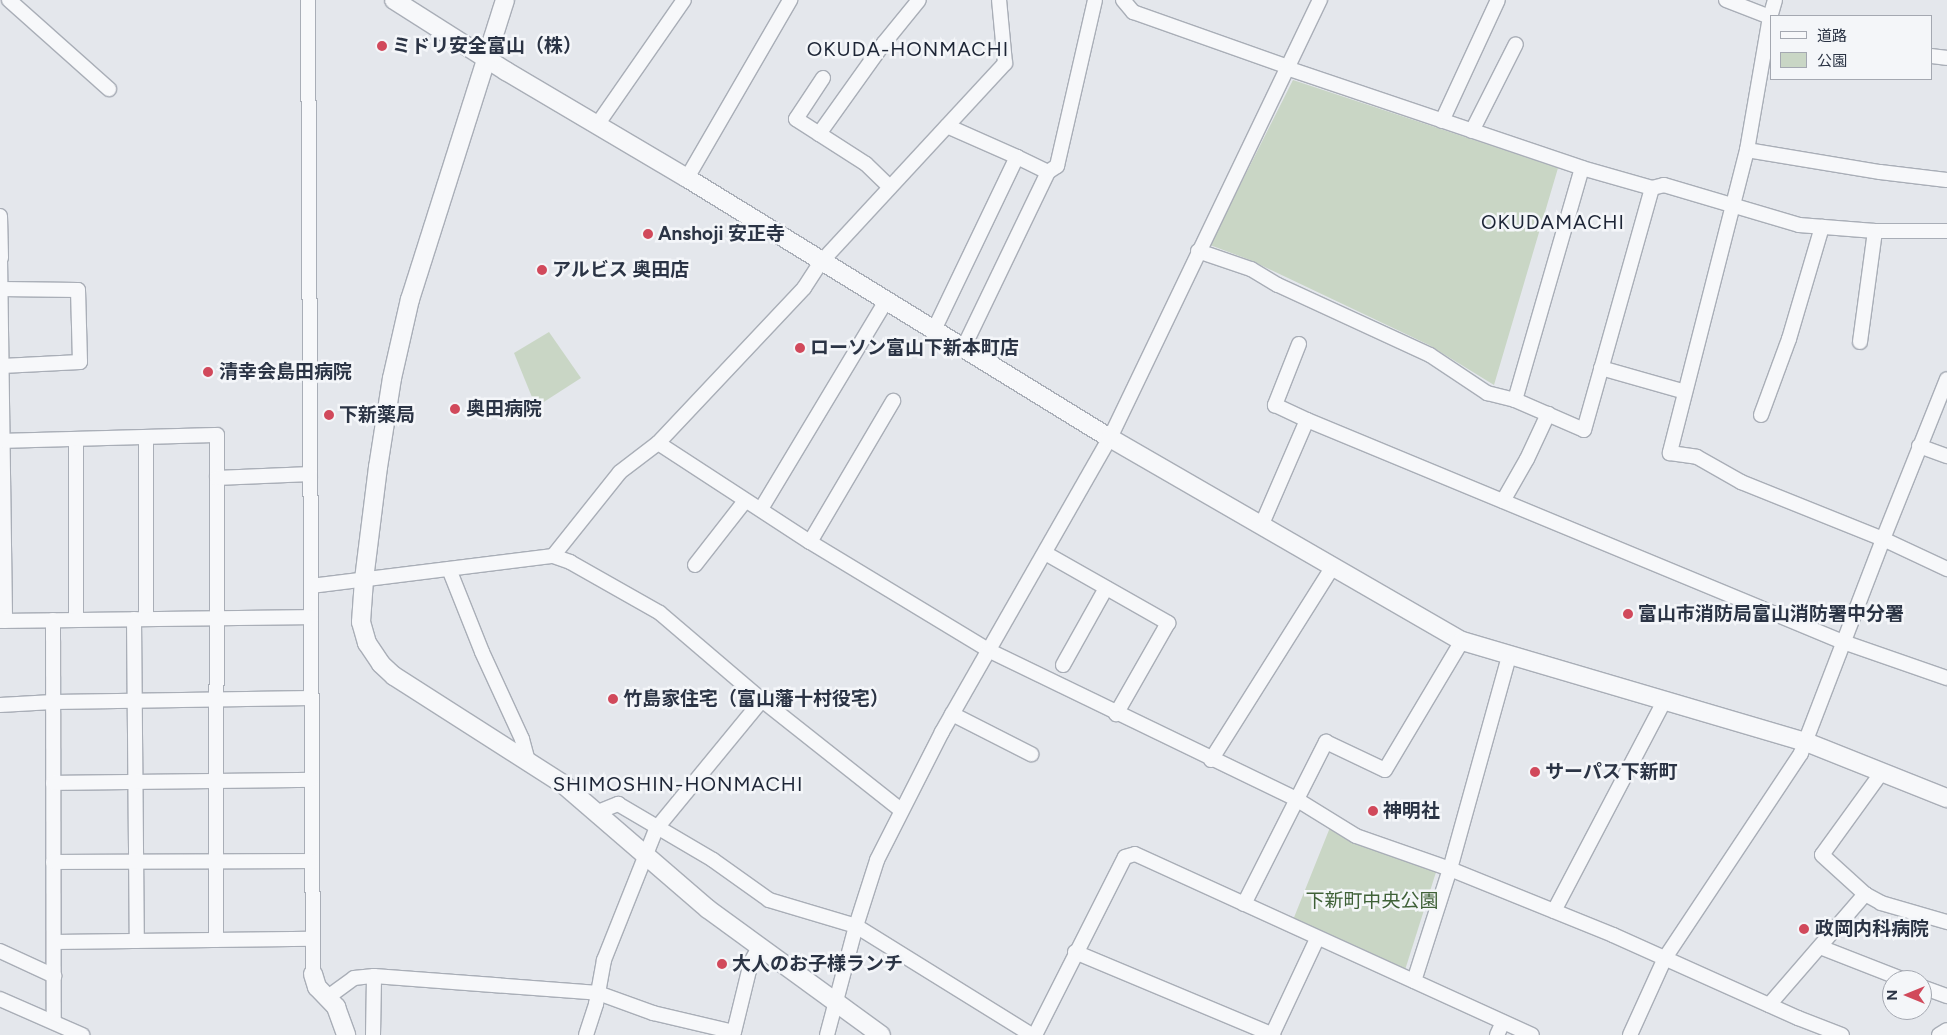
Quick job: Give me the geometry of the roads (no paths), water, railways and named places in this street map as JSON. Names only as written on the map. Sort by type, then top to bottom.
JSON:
[{"type":"street","points":[[9,0],[109,89]]},
{"type":"street","points":[[308,0],[313,974],[317,987],[336,1007],[346,1035]]},
{"type":"street","points":[[394,0],[1110,438],[1462,641],[1806,742],[1947,798]]},
{"type":"street","points":[[505,0],[410,299],[390,387],[370,523],[364,580],[361,622],[367,643],[381,664],[394,676],[562,784],[598,812],[708,909],[881,1035]]},
{"type":"street","points":[[597,125],[684,0]]},
{"type":"street","points":[[687,178],[790,0]]},
{"type":"street","points":[[819,134],[884,43],[919,0]]},
{"type":"street","points":[[553,556],[620,472],[658,442],[804,288],[821,262],[1005,63],[999,0]]},
{"type":"street","points":[[963,349],[1048,172],[1057,166],[1095,0]]},
{"type":"street","points":[[1122,0],[1133,12],[1287,68],[1582,168],[1652,188],[1664,185],[1799,225],[1875,231],[1947,232]]},
{"type":"street","points":[[827,1035],[856,926],[877,860],[952,714],[1110,438],[1320,0]]},
{"type":"street","points":[[1442,121],[1498,0]]},
{"type":"street","points":[[1726,0],[1769,26],[1747,150],[1670,453],[1697,457],[1742,482],[1883,539],[1947,569]]},
{"type":"street","points":[[1772,15],[1775,0]]},
{"type":"street","points":[[1472,131],[1516,44]]},
{"type":"street","points":[[1932,56],[1947,58]]},
{"type":"street","points":[[823,78],[796,119],[866,164],[890,187]]},
{"type":"street","points":[[946,126],[1048,172]]},
{"type":"street","points":[[1747,150],[1880,172],[1947,180]]},
{"type":"street","points":[[934,330],[1017,157]]},
{"type":"street","points":[[1515,400],[1582,168]]},
{"type":"street","points":[[1198,251],[1251,269],[1278,285],[1430,355],[1487,393],[1515,400],[1584,430],[1652,188]]},
{"type":"street","points":[[0,216],[3,441],[2,621],[311,617]]},
{"type":"street","points":[[1760,415],[1789,339],[1822,227]]},
{"type":"street","points":[[1860,342],[1875,231]]},
{"type":"street","points":[[1,289],[78,290],[80,362],[2,366]]},
{"type":"street","points":[[761,509],[886,301]]},
{"type":"street","points":[[1300,344],[1275,405],[1307,420],[1843,642],[1947,678]]},
{"type":"street","points":[[1601,368],[1686,392]]},
{"type":"street","points":[[1630,1035],[1665,958],[1801,753],[1919,446],[1947,379]]},
{"type":"street","points":[[810,542],[893,401]]},
{"type":"street","points":[[1503,501],[1527,459],[1548,414]]},
{"type":"street","points":[[1262,524],[1307,420]]},
{"type":"street","points":[[3,441],[217,434],[216,940]]},
{"type":"street","points":[[137,941],[135,700],[140,619],[146,437]]},
{"type":"street","points":[[76,439],[76,620]]},
{"type":"street","points":[[658,442],[810,542],[988,650],[1296,800],[1356,836],[1450,869],[1554,911],[1842,1035]]},
{"type":"street","points":[[1919,446],[1947,456]]},
{"type":"street","points":[[217,478],[310,474]]},
{"type":"street","points":[[695,565],[746,501]]},
{"type":"street","points":[[1045,552],[1168,623],[1116,714]]},
{"type":"street","points":[[311,586],[553,556],[570,562],[660,613],[762,700],[901,810]]},
{"type":"street","points":[[1211,760],[1333,566]]},
{"type":"street","points":[[449,569],[482,652],[522,739],[528,762]]},
{"type":"street","points":[[1063,665],[1106,588]]},
{"type":"street","points":[[53,620],[54,1022]]},
{"type":"street","points":[[1244,904],[1326,742],[1385,770],[1462,641]]},
{"type":"street","points":[[1414,981],[1450,869],[1509,656]]},
{"type":"street","points":[[0,705],[135,700],[311,698]]},
{"type":"street","points":[[586,1035],[598,992],[604,960],[656,828],[762,700]]},
{"type":"street","points":[[1554,911],[1665,700]]},
{"type":"street","points":[[952,714],[1031,754]]},
{"type":"street","points":[[1882,772],[1822,855],[1865,894],[1880,902],[1947,922]]},
{"type":"street","points":[[53,782],[311,780]]},
{"type":"street","points":[[598,812],[618,804],[713,860],[769,900],[856,926],[1033,1035],[1124,857],[1135,854],[1532,1035]]},
{"type":"street","points":[[54,862],[312,861]]},
{"type":"street","points":[[1769,1005],[1865,894]]},
{"type":"street","points":[[1075,952],[1272,1035],[1317,938]]},
{"type":"street","points":[[54,942],[312,939]]},
{"type":"street","points":[[328,997],[354,978],[374,976],[598,992],[653,1013],[734,1032],[751,962],[760,946]]},
{"type":"street","points":[[1820,947],[1882,971]]},
{"type":"street","points":[[0,951],[54,976]]},
{"type":"street","points":[[373,1035],[374,976]]},
{"type":"street","points":[[1932,991],[1947,996]]},
{"type":"street","points":[[0,999],[82,1035]]},
{"type":"street","points":[[1497,1035],[1503,1022]]},
{"type":"street","points":[[1939,1035],[1947,1030]]},
{"type":"place","name":"ミドリ安全富山（株）","points":[[382,46]]},
{"type":"place","name":"Anshoji 安正寺","points":[[648,234]]},
{"type":"place","name":"アルビス 奥田店","points":[[542,270]]},
{"type":"place","name":"ローソン富山下新本町店","points":[[800,348]]},
{"type":"place","name":"清幸会島田病院","points":[[208,372]]},
{"type":"place","name":"奥田病院","points":[[455,409]]},
{"type":"place","name":"下新薬局","points":[[329,415]]},
{"type":"place","name":"富山市消防局富山消防署中分署","points":[[1628,614]]},
{"type":"place","name":"竹島家住宅（富山藩十村役宅）","points":[[613,699]]},
{"type":"place","name":"サーパス下新町","points":[[1535,772]]},
{"type":"place","name":"神明社","points":[[1373,811]]},
{"type":"place","name":"政岡内科病院","points":[[1804,929]]},
{"type":"place","name":"大人のお子様ランチ","points":[[722,964]]},
{"type":"district","name":"OKUDA-HONMACHI","points":[[908,49]]},
{"type":"district","name":"OKUDAMACHI","points":[[1553,222]]},
{"type":"district","name":"SHIMOSHIN-HONMACHI","points":[[678,784]]},
{"type":"park label","name":"下新町中央公園","points":[[1372,901]]}]
